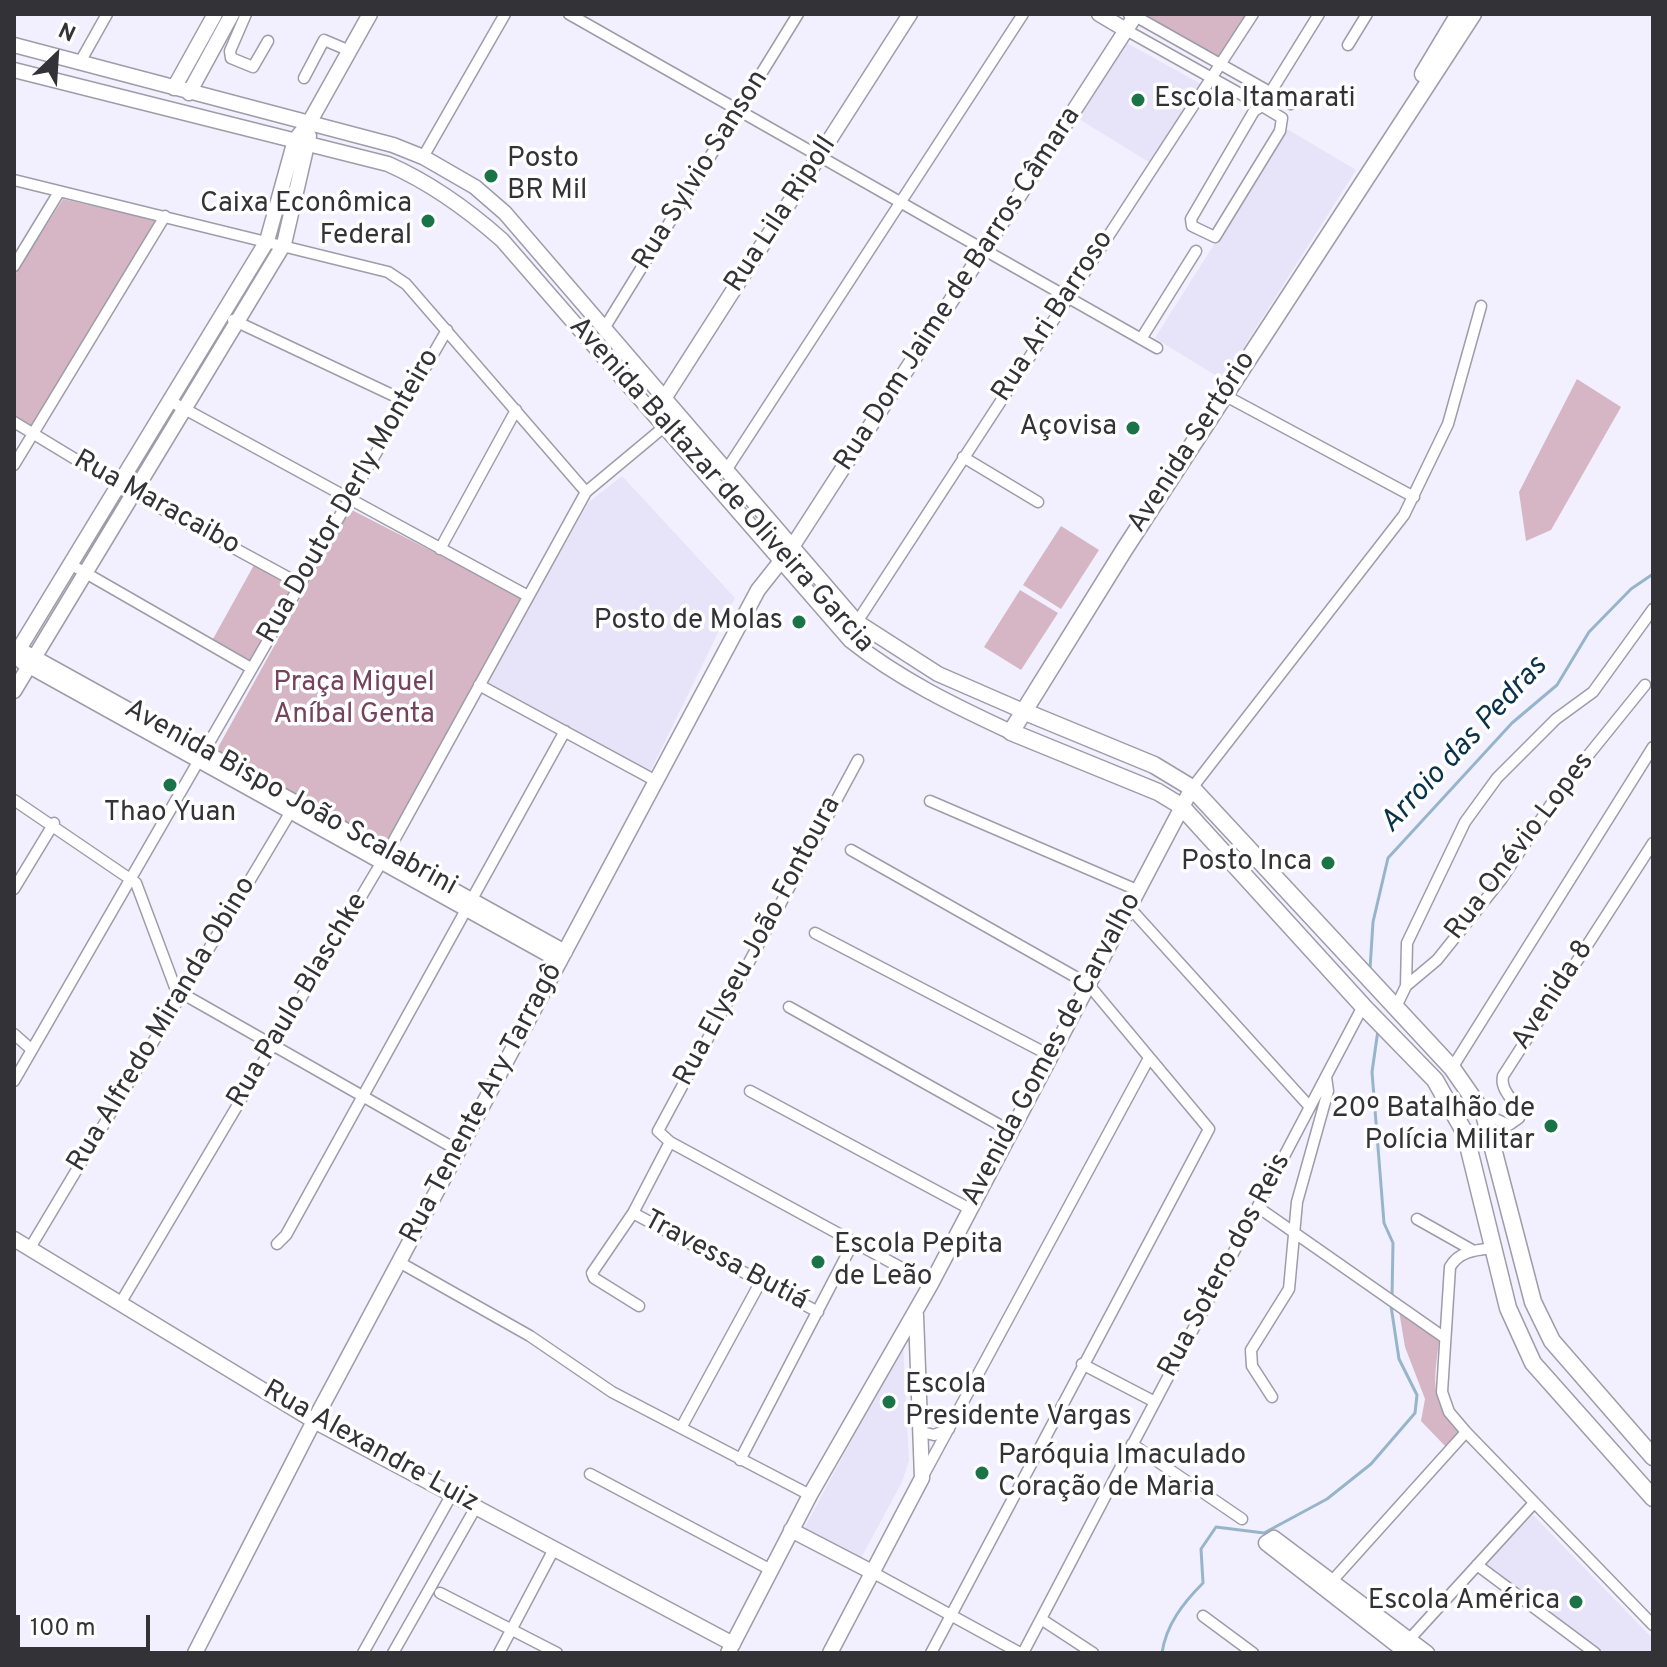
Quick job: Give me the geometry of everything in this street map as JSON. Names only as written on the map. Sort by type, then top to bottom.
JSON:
[{"type":"main road","points":[[174,88],[215,14]]},
{"type":"main road","points":[[189,93],[232,14]]},
{"type":"main road","points":[[15,653],[267,241],[309,123],[370,14]]},
{"type":"main road","name":"Rua Lila Ripoll","points":[[658,421],[665,398],[910,14]]},
{"type":"main road","points":[[1099,14],[1126,30]]},
{"type":"main road","name":"Avenida Sertório","points":[[1011,732],[1377,156],[1459,14]]},
{"type":"main road","name":"Avenida Sertório","points":[[1377,156],[1413,108],[1473,14]]},
{"type":"main road","name":"Rua Dom Jaime de Barros Câmara","points":[[779,560],[792,547],[1133,15]]},
{"type":"main road","name":"Avenida Baltazar de Oliveira Garcia","points":[[14,45],[309,123],[423,157],[475,187],[505,213],[857,622],[938,674],[1197,781],[1452,1068],[1484,1114],[1533,1302],[1552,1341],[1653,1457]]},
{"type":"main road","name":"Avenida Baltazar de Oliveira Garcia","points":[[14,71],[388,164],[421,179],[462,205],[502,240],[850,640],[876,661],[946,702],[1158,792],[1181,806],[1435,1080],[1465,1133],[1508,1308],[1533,1363],[1653,1498]]},
{"type":"main road","points":[[14,691],[284,244],[302,142]]},
{"type":"main road","name":"Rua Tenente Ary Tarragô","points":[[195,1653],[314,1421],[758,590],[779,560]]},
{"type":"main road","name":"Avenida Bispo João Scalabrini","points":[[15,653],[562,957]]},
{"type":"main road","name":"Avenida Gomes de Carvalho","points":[[830,1653],[922,1478],[922,1432],[914,1352],[916,1311],[1181,806],[1197,781]]},
{"type":"main road","name":"Rua Alexandre Luiz","points":[[14,1239],[314,1421],[554,1549],[730,1649]]},
{"type":"main road","points":[[730,1649],[810,1495],[916,1311]]},
{"type":"main road","points":[[791,1530],[872,1572]]},
{"type":"main road","points":[[1404,1647],[1332,1581],[1273,1538],[1265,1544],[1404,1647],[1427,1653]]},
{"type":"street","points":[[79,64],[107,14]]},
{"type":"street","points":[[246,14],[230,51],[231,58],[253,67],[268,41]]},
{"type":"street","points":[[423,157],[505,14]]},
{"type":"street","points":[[569,14],[1157,348]]},
{"type":"street","name":"Rua Sylvio Sanson","points":[[605,327],[798,14]]},
{"type":"street","points":[[727,469],[1023,14]]},
{"type":"street","name":"Rua Ari Barroso","points":[[857,622],[1253,14]]},
{"type":"street","points":[[1126,30],[1262,106],[1282,118],[1282,127],[1219,236],[1212,237],[1192,226],[1191,219],[1254,111],[1262,106],[1319,14]]},
{"type":"street","points":[[1348,45],[1367,14]]},
{"type":"street","points":[[1133,15],[1291,104]]},
{"type":"street","points":[[304,78],[324,40],[350,51]]},
{"type":"street","points":[[14,180],[388,272],[406,284],[586,492]]},
{"type":"street","points":[[14,266],[59,192]]},
{"type":"street","points":[[14,465],[165,216]]},
{"type":"street","points":[[1141,339],[1196,251]]},
{"type":"street","points":[[1197,781],[1366,569],[1414,497],[1458,397],[1481,306]]},
{"type":"street","points":[[222,315],[405,401]]},
{"type":"street","name":"Rua Doutor Derly Monteiro","points":[[15,1079],[447,330]]},
{"type":"street","points":[[1224,395],[1414,497]]},
{"type":"street","points":[[170,401],[528,596]]},
{"type":"street","points":[[440,549],[516,410]]},
{"type":"street","name":"Rua Paulo Blaschke","points":[[121,1302],[384,858],[586,492],[658,421]]},
{"type":"street","name":"Rua Maracaibo","points":[[14,422],[118,485],[300,584]]},
{"type":"street","points":[[963,457],[1038,502]]},
{"type":"street","points":[[70,564],[251,668]]},
{"type":"street","points":[[1406,986],[1407,943],[1465,822],[1497,778],[1556,719],[1593,692],[1653,609]]},
{"type":"street","points":[[479,685],[656,781]]},
{"type":"street","name":"Rua Onévio Lopes","points":[[1396,1007],[1406,986],[1437,960],[1501,880],[1561,789],[1645,685]]},
{"type":"street","points":[[277,1244],[286,1235],[565,731]]},
{"type":"street","points":[[1452,1068],[1653,747]]},
{"type":"street","name":"Rua Elyseu João Fontoura","points":[[670,1142],[659,1134],[661,1124],[858,760]]},
{"type":"street","points":[[14,800],[54,823],[140,887],[173,986],[182,994],[459,1151]]},
{"type":"street","points":[[930,801],[1137,890]]},
{"type":"street","name":"Rua Alfredo Miranda Obino","points":[[30,1248],[293,808]]},
{"type":"street","points":[[14,889],[54,823]]},
{"type":"street","name":"Avenida 8","points":[[1484,1114],[1509,1125],[1519,1118],[1517,1107],[1502,1086],[1503,1076],[1653,843]]},
{"type":"street","points":[[851,850],[1088,984],[1209,1129],[931,1653]]},
{"type":"street","points":[[1129,907],[1309,1106]]},
{"type":"street","points":[[815,933],[1051,1056]]},
{"type":"street","points":[[789,1007],[1012,1132]]},
{"type":"street","name":"Rua Sotero dos Reis","points":[[1022,1653],[1259,1208],[1309,1106],[1366,1009]]},
{"type":"street","points":[[14,1034],[32,1050]]},
{"type":"street","points":[[922,1478],[1149,1058]]},
{"type":"street","points":[[1272,1397],[1252,1366],[1251,1350],[1289,1289],[1294,1232],[1309,1149],[1328,1091],[1325,1077]]},
{"type":"street","points":[[750,1091],[970,1209]]},
{"type":"street","points":[[639,1306],[594,1278],[592,1273],[633,1213],[670,1142],[931,1284]]},
{"type":"street","points":[[1259,1208],[1445,1338]]},
{"type":"street","name":"Travessa Butiá","points":[[633,1213],[818,1312]]},
{"type":"street","points":[[1417,1219],[1472,1250]]},
{"type":"street","points":[[740,1460],[854,1241]]},
{"type":"street","points":[[1493,1248],[1472,1250],[1456,1258],[1450,1267],[1444,1401],[1466,1432],[1653,1625]]},
{"type":"street","points":[[399,1262],[530,1336],[612,1392],[810,1495]]},
{"type":"street","points":[[681,1428],[761,1281]]},
{"type":"street","points":[[1082,1364],[1155,1402]]},
{"type":"street","points":[[922,1432],[934,1435],[949,1429]]},
{"type":"street","points":[[1332,1581],[1466,1432]]},
{"type":"street","points":[[1132,1444],[1242,1519]]},
{"type":"street","points":[[590,1474],[771,1570]]},
{"type":"street","points":[[363,1653],[452,1494]]},
{"type":"street","points":[[1404,1647],[1534,1503]]},
{"type":"street","points":[[393,1653],[476,1507]]},
{"type":"street","points":[[499,1653],[554,1549]]},
{"type":"street","points":[[1477,1565],[1595,1653]]},
{"type":"street","points":[[872,1572],[1022,1653]]},
{"type":"street","points":[[440,1593],[557,1653]]},
{"type":"street","points":[[1203,1616],[1253,1653]]},
{"type":"street","points":[[1041,1619],[1093,1653]]},
{"type":"shaded area","name":"Escola Itamarati","points":[[1125,42],[1201,84],[1149,162],[1074,116]]},
{"type":"shaded area","points":[[1287,129],[1356,170],[1223,380],[1155,338]]},
{"type":"shaded area","points":[[622,476],[735,598],[650,772],[487,683],[588,503]]},
{"type":"shaded area","name":"Escola Presidente Vargas","points":[[903,1343],[909,1461],[902,1482],[861,1558],[803,1531]]},
{"type":"shaded area","name":"Escola América","points":[[1533,1515],[1653,1639],[1653,1653],[1603,1653],[1486,1565]]},
{"type":"green space","points":[[1138,14],[1248,14],[1217,60]]},
{"type":"green space","points":[[63,199],[158,221],[32,428],[14,417],[14,276]]},
{"type":"green space","points":[[1577,379],[1621,407],[1551,530],[1526,541],[1519,492]]},
{"type":"green space","name":"Praça Miguel Aníbal Genta","points":[[350,509],[521,597],[386,843],[216,751]]},
{"type":"green space","points":[[1061,526],[1099,550],[1061,609],[1023,585]]},
{"type":"green space","points":[[254,565],[293,588],[253,662],[213,639]]},
{"type":"green space","points":[[1020,590],[1058,613],[1021,670],[984,647]]},
{"type":"green space","points":[[1399,1311],[1439,1341],[1435,1380],[1438,1400],[1460,1433],[1446,1447],[1421,1421],[1425,1399],[1405,1347]]},
{"type":"waterway","name":"Arroio das Pedras","points":[[1370,969],[1373,922],[1388,858],[1512,723],[1557,685],[1589,632],[1631,589],[1653,574]]},
{"type":"waterway","name":"Arroio das Pedras","points":[[1378,1030],[1372,1072],[1384,1223],[1393,1243],[1392,1298]]},
{"type":"waterway","name":"Arroio das Pedras","points":[[1162,1653],[1176,1615],[1203,1583],[1201,1549],[1216,1527],[1264,1533],[1327,1499],[1371,1464],[1415,1413],[1417,1395],[1399,1359],[1391,1306]]},
{"type":"place","name":"Escola Itamarati","points":[[1138,100]]},
{"type":"place","name":"Posto BR Mil","points":[[491,176]]},
{"type":"place","name":"Caixa Econômica Federal","points":[[428,221]]},
{"type":"place","name":"Açovisa","points":[[1133,428]]},
{"type":"place","name":"Posto de Molas","points":[[799,622]]},
{"type":"place","name":"Thao Yuan","points":[[170,785]]},
{"type":"place","name":"Posto Inca","points":[[1328,863]]},
{"type":"place","name":"20º Batalhão de Polícia Militar","points":[[1551,1126]]},
{"type":"place","name":"Escola Pepita de Leão","points":[[818,1262]]},
{"type":"place","name":"Escola Presidente Vargas","points":[[889,1402]]},
{"type":"place","name":"Paróquia Imaculado Coração de Maria","points":[[982,1473]]},
{"type":"place","name":"Escola América","points":[[1576,1602]]}]
